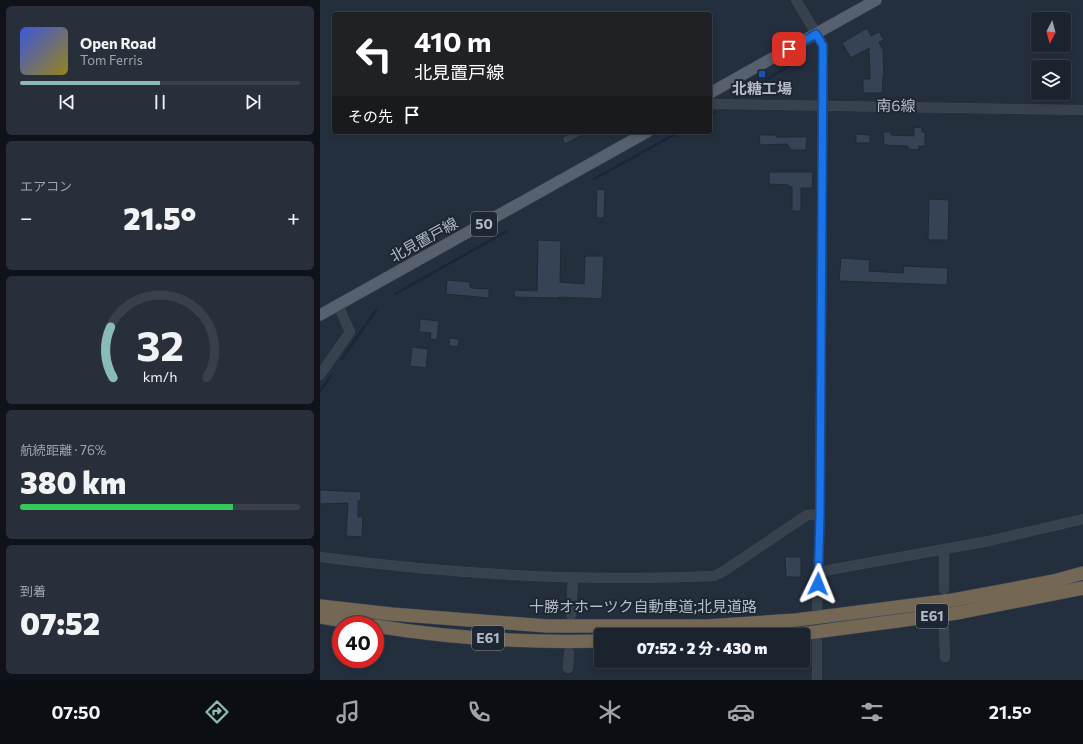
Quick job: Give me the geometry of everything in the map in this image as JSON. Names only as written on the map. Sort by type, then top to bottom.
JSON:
[{"type":"highway","name":"十勝オホーツク自動車道;北見道路","points":[[320,606],[391,614],[547,626],[707,626],[796,620],[953,600],[1054,581],[1083,573]]},
{"type":"highway","name":"E61","points":[[810,633],[957,613],[1083,588]]},
{"type":"highway","points":[[320,617],[332,619]]},
{"type":"highway","name":"E61","points":[[384,627],[476,638],[551,642],[594,641]]},
{"type":"main road","points":[[712,92],[876,0]]},
{"type":"main road","name":"北見置戸線","points":[[320,315],[633,136]]},
{"type":"street","points":[[796,0],[823,46],[820,514],[817,608]]},
{"type":"street","name":"南6線","points":[[712,103],[1083,110]]},
{"type":"street","points":[[320,375],[350,332],[338,306]]},
{"type":"street","points":[[320,557],[376,564],[573,578],[714,576],[724,571],[807,515],[820,514]]},
{"type":"street","points":[[818,572],[944,550],[1083,519]]},
{"type":"street","points":[[944,550],[944,589]]},
{"type":"street","points":[[571,615],[573,578]]},
{"type":"street","points":[[944,629],[944,657]]},
{"type":"street","points":[[817,642],[817,680]]},
{"type":"street","points":[[568,668],[569,653]]},
{"type":"building","points":[[867,28],[871,36],[879,32],[884,40],[879,42],[883,50],[884,77],[882,93],[863,93],[863,79],[870,79],[869,48],[851,58],[842,43]]},
{"type":"building","points":[[914,127],[922,128],[922,132],[925,132],[925,146],[919,146],[919,150],[908,149],[908,146],[884,145],[883,132],[891,132],[891,135],[914,136]]},
{"type":"building","points":[[569,134],[584,134],[565,144],[562,138]]},
{"type":"building","points":[[856,134],[870,135],[870,143],[856,143]]},
{"type":"building","points":[[759,135],[776,135],[776,137],[807,137],[806,150],[791,150],[787,144],[760,145]]},
{"type":"building","points":[[769,172],[813,172],[812,188],[801,188],[801,211],[792,211],[792,187],[789,187],[789,185],[769,184]]},
{"type":"building","points":[[597,189],[605,190],[604,218],[596,218]]},
{"type":"building","points":[[929,199],[949,200],[948,240],[928,240]]},
{"type":"building","points":[[538,240],[561,241],[560,282],[584,284],[585,256],[604,256],[602,299],[514,297],[515,290],[537,291]]},
{"type":"building","points":[[841,258],[870,260],[869,271],[903,273],[904,266],[948,268],[947,285],[839,281]]},
{"type":"building","points":[[447,280],[470,282],[470,287],[472,288],[489,289],[489,298],[446,294]]},
{"type":"building","points":[[420,319],[439,321],[437,340],[430,339],[431,333],[419,332]]},
{"type":"building","points":[[449,338],[459,339],[458,347],[449,346]]},
{"type":"building","points":[[412,347],[428,349],[426,368],[410,366]]},
{"type":"building","points":[[320,490],[361,492],[361,501],[358,501],[358,517],[363,517],[362,537],[346,536],[348,503],[320,504]]},
{"type":"building","points":[[785,557],[801,557],[801,577],[786,577]]},
{"type":"waterway","points":[[736,98],[806,56]]},
{"type":"waterway","points":[[594,179],[675,134]]},
{"type":"waterway","points":[[395,294],[507,231]]},
{"type":"waterway","points":[[342,359],[376,310]]},
{"type":"waterway","points":[[320,391],[331,376]]},
{"type":"place","name":"北糖工場","points":[[762,74]]},
{"type":"route","points":[[789,49],[816,34],[823,46],[820,514],[818,584]]}]
